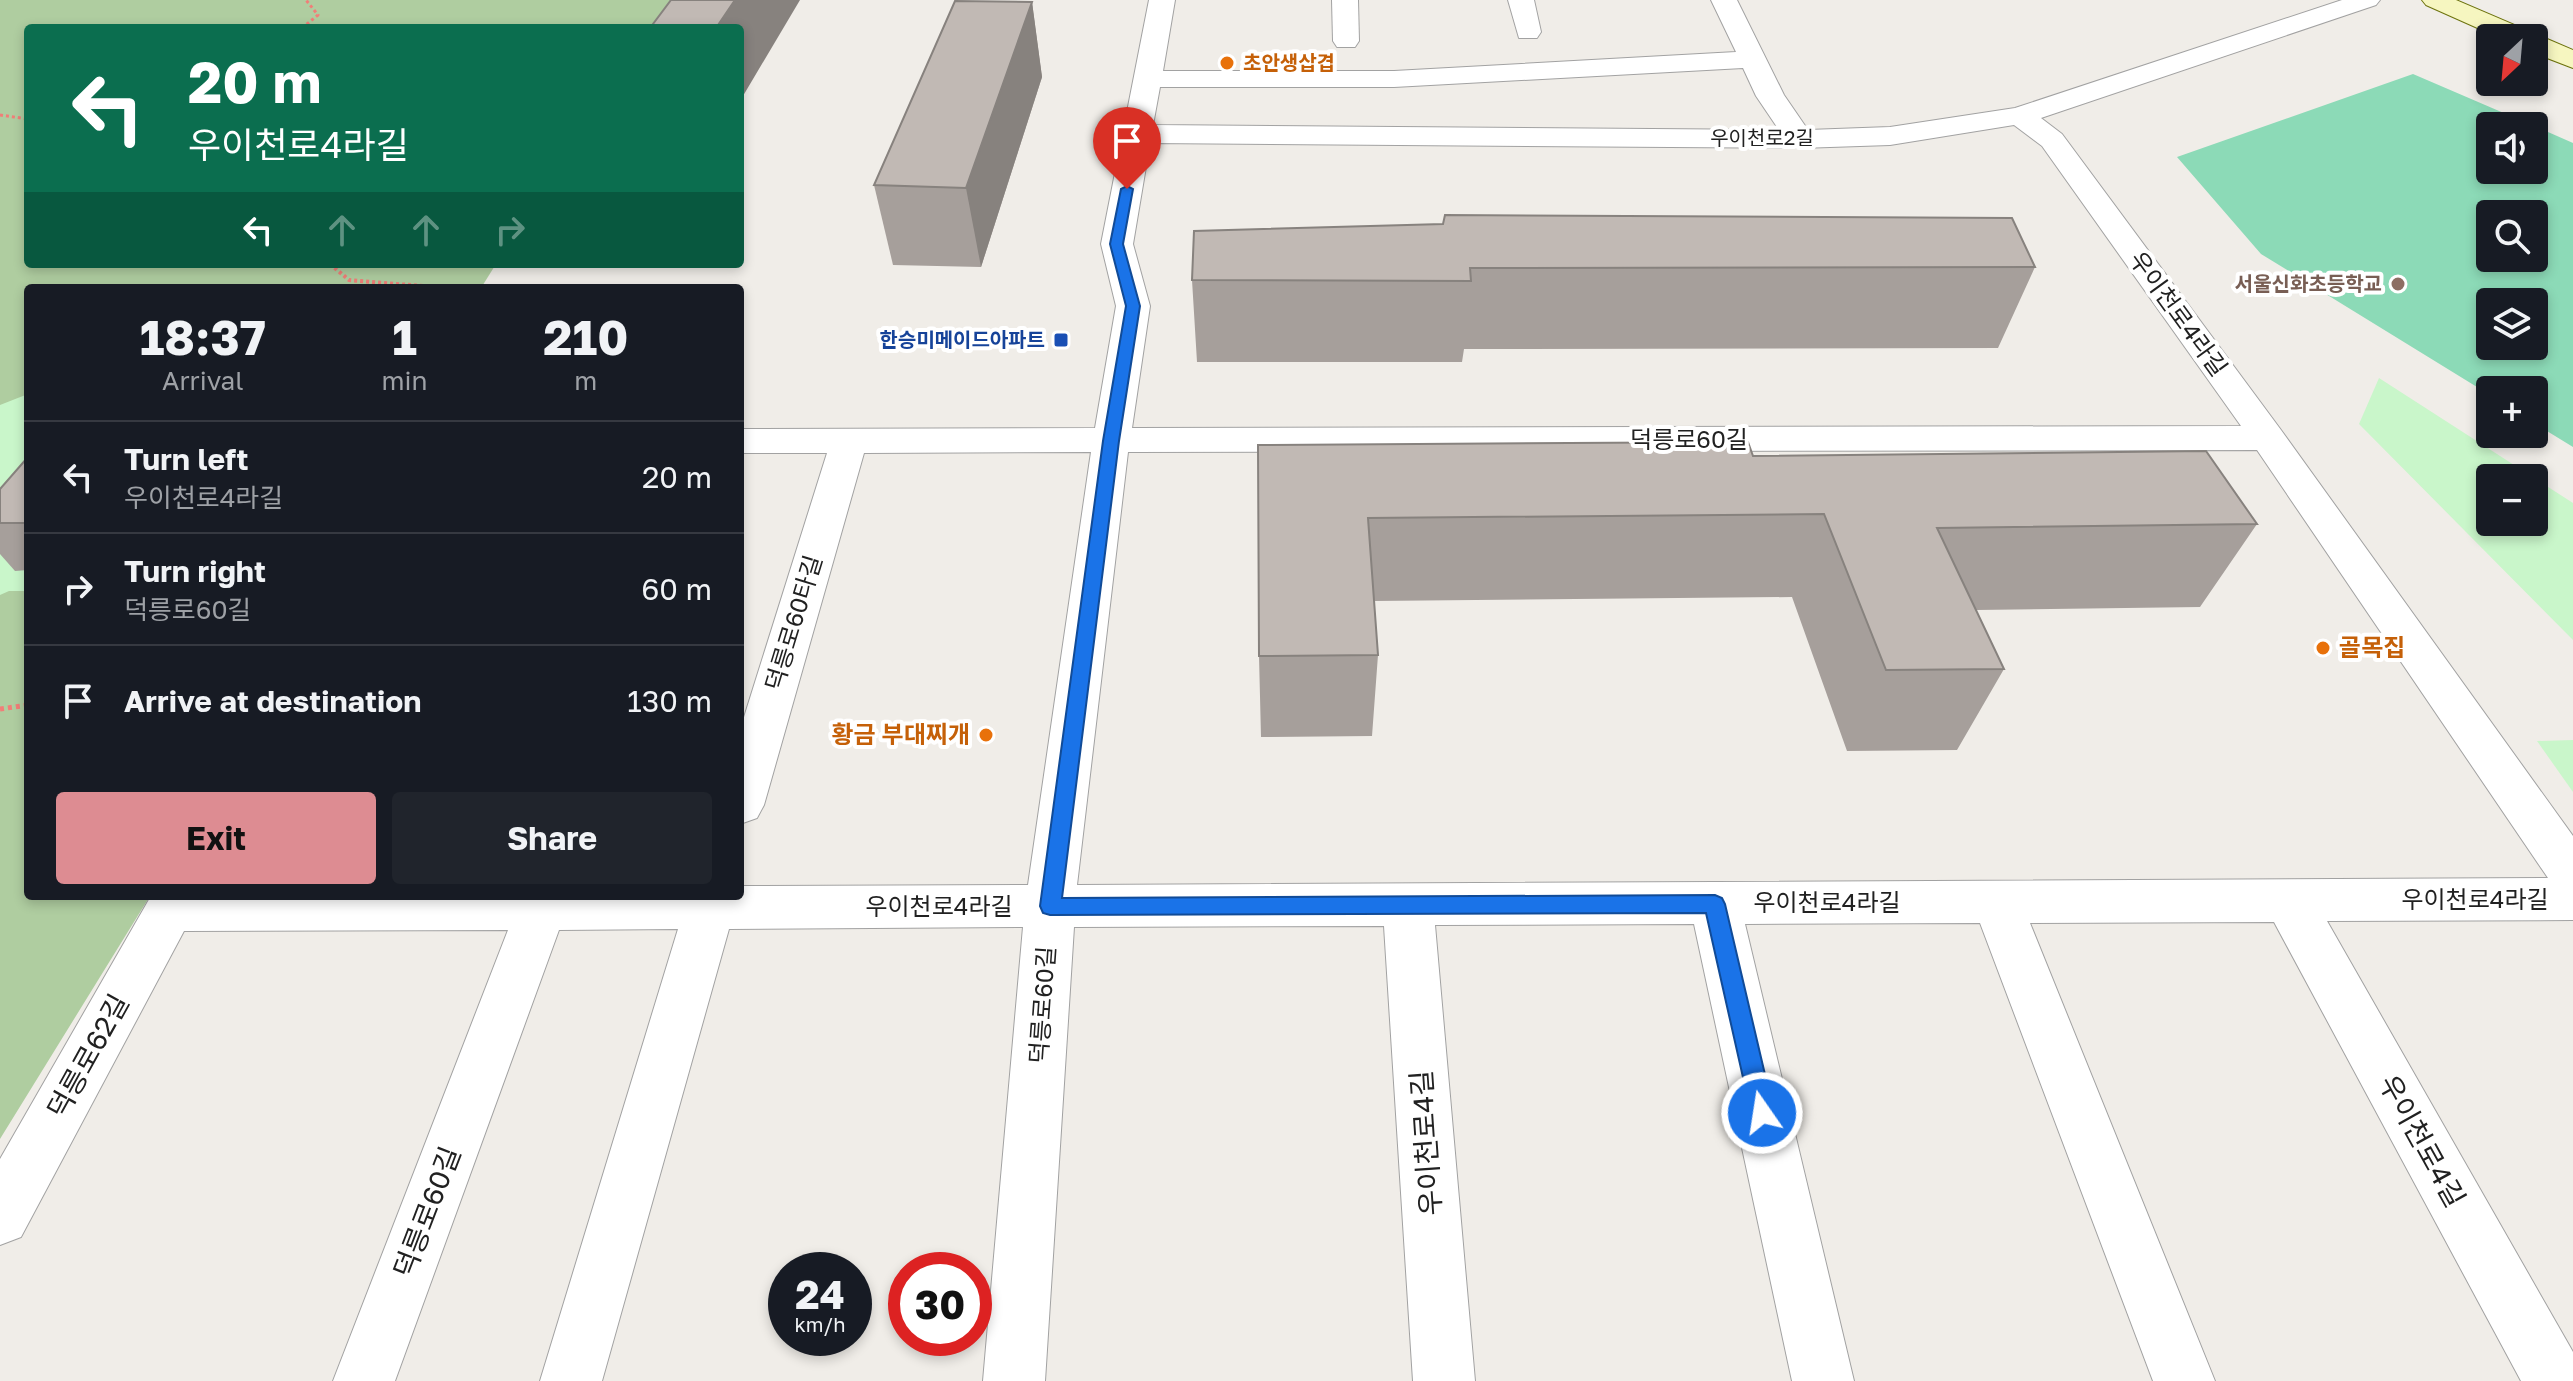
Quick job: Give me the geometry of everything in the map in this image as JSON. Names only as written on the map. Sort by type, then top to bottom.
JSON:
[{"type":"street","name":"덕릉로60길","points":[[1014,1381],[1050,906],[1111,441],[1133,306],[1117,244],[1162,0]]},
{"type":"street","points":[[1345,0],[1346,41]]},
{"type":"street","points":[[1521,0],[1528,32]]},
{"type":"street","points":[[1724,0],[1770,96],[1800,139]]},
{"type":"street","name":"우이천로2길","points":[[1137,134],[1800,139],[1890,136],[2020,116],[2367,0]]},
{"type":"street","points":[[2435,0],[2490,24]]},
{"type":"street","points":[[2548,49],[2573,60]]},
{"type":"street","points":[[1147,79],[1394,79],[1752,59]]},
{"type":"street","name":"우이천로4라길","points":[[2020,116],[2052,140],[2268,438],[2573,875]]},
{"type":"street","name":"덕릉로60길","points":[[1111,441],[2268,438]]},
{"type":"street","points":[[744,441],[1111,441]]},
{"type":"street","name":"덕릉로60타길","points":[[744,792],[849,441]]},
{"type":"street","name":"우이천로4라길","points":[[173,903],[711,902],[1050,906],[2573,899]]},
{"type":"street","name":"우이천로4길","points":[[2289,901],[2555,1381]]},
{"type":"street","name":"덕릉로60길","points":[[364,1381],[544,902]]},
{"type":"street","points":[[571,1381],[711,902]]},
{"type":"street","name":"덕릉로62길","points":[[0,1216],[173,903]]},
{"type":"street","points":[[1997,903],[2184,1381]]},
{"type":"street","points":[[1715,904],[1823,1381]]},
{"type":"street","name":"우이천로4길","points":[[1408,905],[1444,1381]]},
{"type":"path","points":[[306,0],[318,15],[307,24]]},
{"type":"path","points":[[0,115],[24,118]]},
{"type":"path","points":[[335,268],[349,280],[398,284]]},
{"type":"path","points":[[0,709],[24,706]]},
{"type":"green space","points":[[0,0],[683,0],[658,24],[24,24],[24,268],[494,268],[484,284],[24,284],[24,900],[148,900],[0,1139]]},
{"type":"green space","points":[[2413,74],[2501,112],[2476,112],[2476,184],[2548,184],[2548,132],[2573,143],[2573,447],[2548,432],[2548,376],[2476,376],[2476,386],[2261,254],[2177,157]]},
{"type":"green space","points":[[2379,378],[2476,440],[2476,448],[2488,448],[2512,464],[2476,464],[2476,536],[2548,536],[2548,487],[2573,503],[2573,640],[2359,424]]},
{"type":"green space","points":[[24,396],[24,591],[9,591],[0,595],[0,405]]},
{"type":"green space","points":[[2573,740],[2573,792],[2537,741]]},
{"type":"building","points":[[671,0],[735,0],[719,24],[653,24]]},
{"type":"building","points":[[955,1],[1032,2],[966,188],[874,185]]},
{"type":"building","points":[[1445,215],[2012,218],[2035,267],[1470,268],[1471,281],[1192,280],[1194,231],[1443,224]]},
{"type":"building","points":[[1748,442],[1753,456],[2206,451],[2257,524],[1937,528],[2004,669],[1886,670],[1824,514],[1368,518],[1378,655],[1259,656],[1258,445]]},
{"type":"building","points":[[24,462],[24,523],[0,523],[0,489]]},
{"type":"place","name":"초안생삽겹","points":[[1227,63]]},
{"type":"place","name":"서울신화초등학교","points":[[2398,284]]},
{"type":"place","name":"한승미메이드아파트","points":[[1061,340]]},
{"type":"place","name":"골목집","points":[[2323,648]]},
{"type":"place","name":"황금 부대찌개","points":[[986,735]]},
{"type":"route","points":[[1127,189],[1117,244],[1133,306],[1111,441],[1050,906],[1715,904],[1762,1113]]}]
